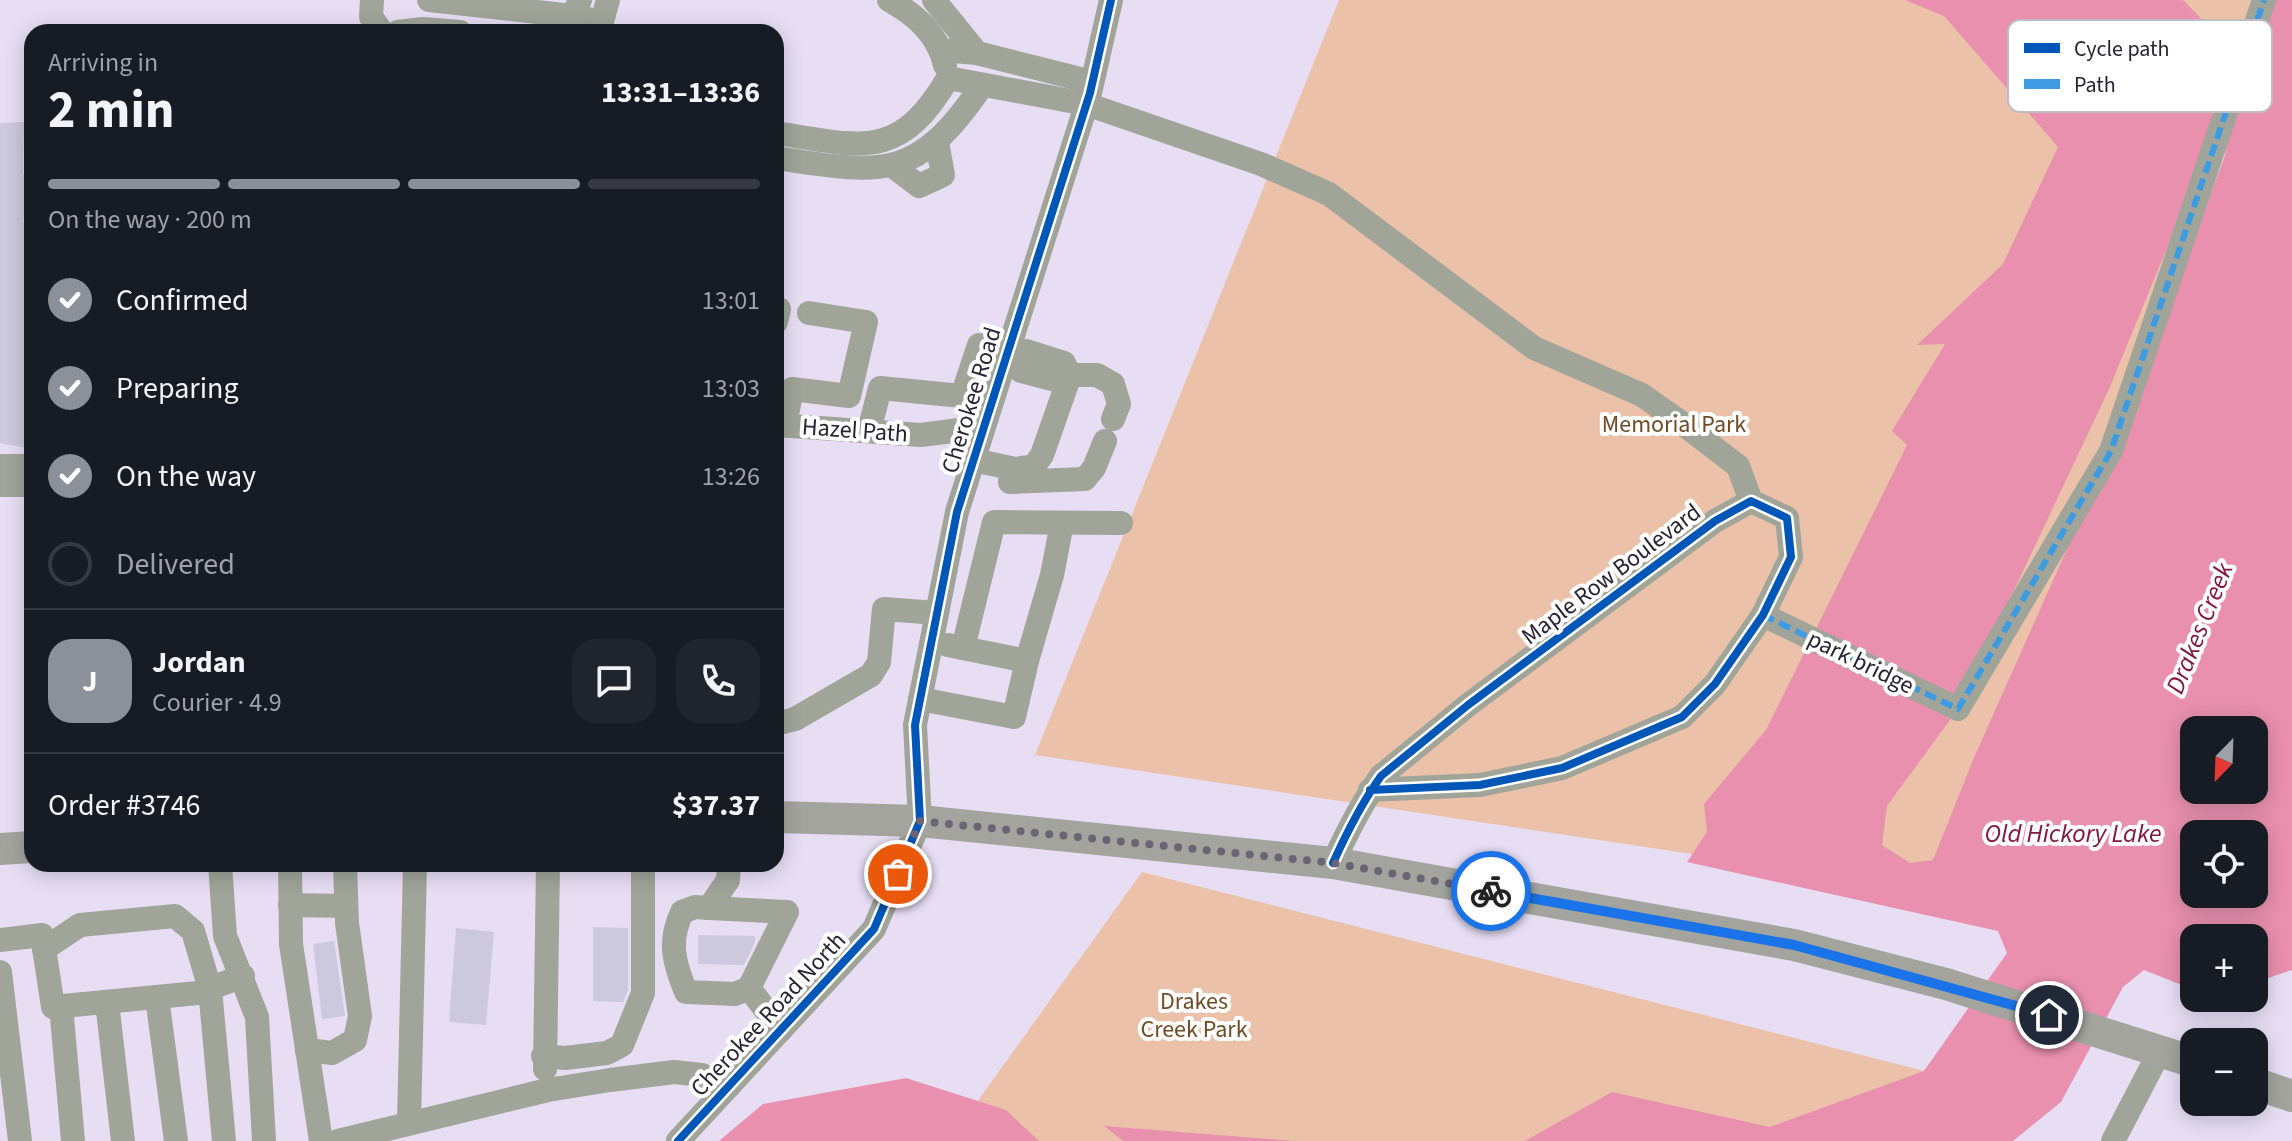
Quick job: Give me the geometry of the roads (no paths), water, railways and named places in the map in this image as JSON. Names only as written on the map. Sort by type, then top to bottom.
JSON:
[{"type":"main road","points":[[784,813],[920,821],[1333,863],[1794,945],[1946,984],[2180,1057]]},
{"type":"main road","points":[[0,849],[24,848]]},
{"type":"main road","points":[[2268,1088],[2292,1096]]},
{"type":"street","points":[[372,0],[371,17],[376,24]]},
{"type":"street","points":[[429,0],[603,18]]},
{"type":"street","points":[[889,0],[913,14],[942,50],[948,78],[931,108],[899,136],[866,145],[788,135],[788,160],[890,167],[937,142],[981,87]]},
{"type":"street","points":[[934,0],[977,53]]},
{"type":"street","name":"Cherokee Road","points":[[920,821],[915,725],[970,467],[1089,93],[1111,0]]},
{"type":"street","name":"park bridge","points":[[2257,20],[2264,0]]},
{"type":"street","points":[[942,50],[977,53],[1089,93],[1329,194],[1534,348],[1642,395],[1679,421],[1738,466],[1751,501],[1787,518],[1791,557],[1763,615],[1715,684],[1682,717],[1562,768],[1480,785],[1370,790]]},
{"type":"street","points":[[948,78],[981,87],[1089,93]]},
{"type":"street","name":"park bridge","points":[[1763,615],[1958,709],[2111,451],[2226,112]]},
{"type":"street","points":[[878,142],[890,167]]},
{"type":"street","points":[[784,413],[792,389],[849,396],[866,322],[809,313]]},
{"type":"street","points":[[869,431],[880,388],[962,396],[979,345]]},
{"type":"street","points":[[970,467],[1010,482],[1085,479],[1094,468],[1119,404],[1113,384],[1097,375],[1070,375],[1059,381],[1021,371],[1005,358]]},
{"type":"street","points":[[970,467],[1016,469],[1034,466],[1042,455],[1070,375]]},
{"type":"street","name":"Hazel Path","points":[[784,425],[921,435],[982,427]]},
{"type":"street","points":[[0,466],[24,466]]},
{"type":"street","points":[[920,699],[1014,717],[1052,575],[1052,522],[1044,482]]},
{"type":"street","points":[[0,485],[24,485]]},
{"type":"street","name":"Maple Row Boulevard","points":[[1333,863],[1370,790],[1381,776],[1468,705],[1715,521],[1751,501]]},
{"type":"street","points":[[963,648],[994,522],[1121,523]]},
{"type":"street","points":[[784,722],[795,719],[871,675],[879,662],[884,609],[937,613]]},
{"type":"street","points":[[932,642],[1027,661]]},
{"type":"street","name":"Cherokee Road North","points":[[678,1141],[874,929],[920,821]]},
{"type":"street","points":[[221,872],[225,936],[257,1017],[264,1141]]},
{"type":"street","points":[[290,872],[291,944],[321,1141]]},
{"type":"street","points":[[307,1050],[332,1053],[355,1040],[360,1016],[346,906],[345,872]]},
{"type":"street","points":[[409,1122],[415,872]]},
{"type":"street","points":[[548,872],[543,1056],[548,1090]]},
{"type":"street","points":[[543,1056],[565,1058],[607,1053],[622,1045],[643,993],[643,872]]},
{"type":"street","points":[[728,872],[740,899],[754,908]]},
{"type":"street","points":[[709,908],[728,872]]},
{"type":"street","points":[[290,905],[346,906]]},
{"type":"street","points":[[695,907],[754,908],[787,912],[749,988],[735,994],[686,992],[672,948],[682,912],[695,907]]},
{"type":"street","points":[[44,949],[80,925],[175,916],[193,931],[210,989],[224,1141]]},
{"type":"street","points":[[0,940],[42,935],[53,1007],[210,989],[243,976]]},
{"type":"street","points":[[0,972],[20,1141]]},
{"type":"street","points":[[749,988],[781,1030]]},
{"type":"street","points":[[157,997],[176,1141]]},
{"type":"street","points":[[107,1002],[123,1141]]},
{"type":"street","points":[[61,1006],[73,1141]]},
{"type":"street","points":[[2113,1141],[2148,1047]]},
{"type":"street","points":[[338,1141],[548,1090],[674,1072],[702,1075],[729,1086]]},
{"type":"water","name":"Old Hickory Lake","points":[[1905,0],[2183,0],[2203,20],[2008,20],[2008,90],[1944,16]]},
{"type":"water","name":"Old Hickory Lake","points":[[2266,0],[2292,0],[2292,970],[2268,978],[2268,924],[2180,924],[2180,984],[2144,970],[2123,987],[2061,1102],[2013,1141],[1525,1141],[1612,1092],[1770,1127],[1924,1071],[2007,953],[1998,931],[1687,862],[1707,832],[1704,804],[1766,730],[1907,445],[1892,431],[1945,344],[1917,345],[2003,264],[2058,147],[2028,112],[2215,112],[2202,163],[2109,389],[1958,709],[1887,806],[1882,845],[1910,863],[1933,860],[1973,760],[2137,392],[2224,158],[2235,112],[2272,112],[2272,20],[2260,20]]},
{"type":"water","points":[[906,1078],[1006,1110],[1039,1141],[719,1141],[763,1104]]},
{"type":"water","points":[[1104,1126],[1294,1141],[1123,1141]]},
{"type":"park label","name":"Memorial Park","points":[[1674,424]]},
{"type":"park label","name":"Drakes Creek Park","points":[[1194,1015]]},
{"type":"water label","name":"Drakes Creek","points":[[2199,628]]}]
